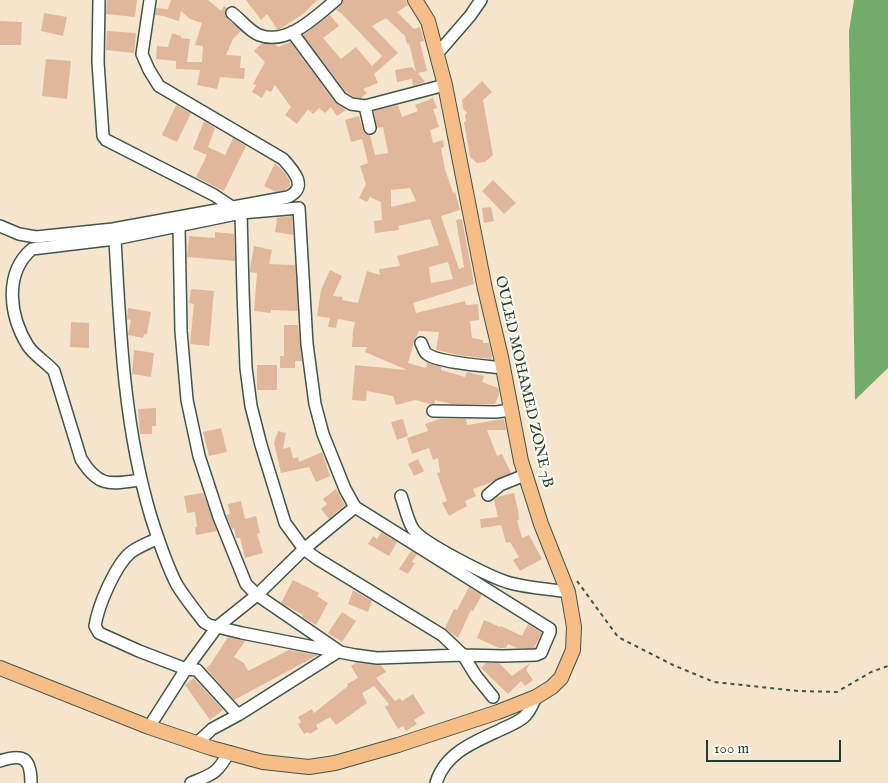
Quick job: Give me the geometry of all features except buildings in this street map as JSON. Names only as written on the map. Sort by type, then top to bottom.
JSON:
[{"type":"main road","name":"OULED MOHAMED ZONE 7B","points":[[0,668],[149,727],[197,743],[263,762],[309,767],[398,745],[498,712],[536,696],[557,683],[566,669],[573,650],[574,627],[568,592],[540,524],[525,475],[485,289],[445,84],[428,21],[415,0]]},
{"type":"street","points":[[99,0],[98,62],[103,136],[106,140],[214,195],[237,210]]},
{"type":"street","points":[[140,480],[109,484],[98,480],[88,471],[81,459],[54,371],[46,361],[29,348],[14,319],[11,288],[24,256],[32,249],[115,239],[179,227],[288,197],[293,194],[298,186],[298,179],[293,170],[283,159],[159,86],[142,54],[150,0]]},
{"type":"street","points":[[232,13],[260,35],[273,37],[292,32],[304,25],[336,0]]},
{"type":"street","points":[[437,54],[470,16],[481,0]]},
{"type":"street","points":[[292,32],[341,98],[351,104],[365,106],[445,84]]},
{"type":"street","points":[[365,106],[370,128]]},
{"type":"street","points":[[0,226],[19,234],[36,237],[113,229],[237,210],[299,208],[307,344],[315,404],[328,448],[345,489],[355,507],[550,629],[541,653],[536,655],[377,658],[217,627],[204,622],[177,584],[158,538],[140,480],[128,411],[119,313],[115,239]]},
{"type":"street","points":[[237,210],[246,368],[251,406],[285,523],[304,549],[332,569],[442,635],[463,655],[476,676],[493,697]]},
{"type":"street","points":[[179,227],[181,331],[187,400],[199,456],[219,517],[246,584],[257,595],[339,651]]},
{"type":"street","points":[[421,343],[426,353],[433,356],[459,363],[503,368]]},
{"type":"street","points":[[434,411],[496,412],[510,410]]},
{"type":"street","points":[[488,495],[500,485],[525,475]]},
{"type":"street","points":[[401,496],[414,530],[452,556],[493,577],[510,583],[568,592]]},
{"type":"street","points":[[149,727],[186,669],[217,627],[257,595],[304,549],[355,507]]},
{"type":"street","points":[[158,538],[130,552],[99,606],[95,626],[99,633],[186,669],[197,670],[238,715]]},
{"type":"street","points":[[197,743],[212,729],[238,715],[339,651]]},
{"type":"street","points":[[436,783],[444,767],[453,756],[469,744],[526,716],[536,696]]},
{"type":"street","points":[[191,783],[209,776],[221,768],[229,752]]},
{"type":"street","points":[[0,761],[16,756],[24,759],[29,764],[31,783]]},
{"type":"path","points":[[558,568],[579,583],[618,637],[673,665],[714,682],[798,691],[837,692],[871,672],[888,666]]},
{"type":"green space","points":[[854,0],[888,0],[888,368],[855,400],[849,31]]}]
